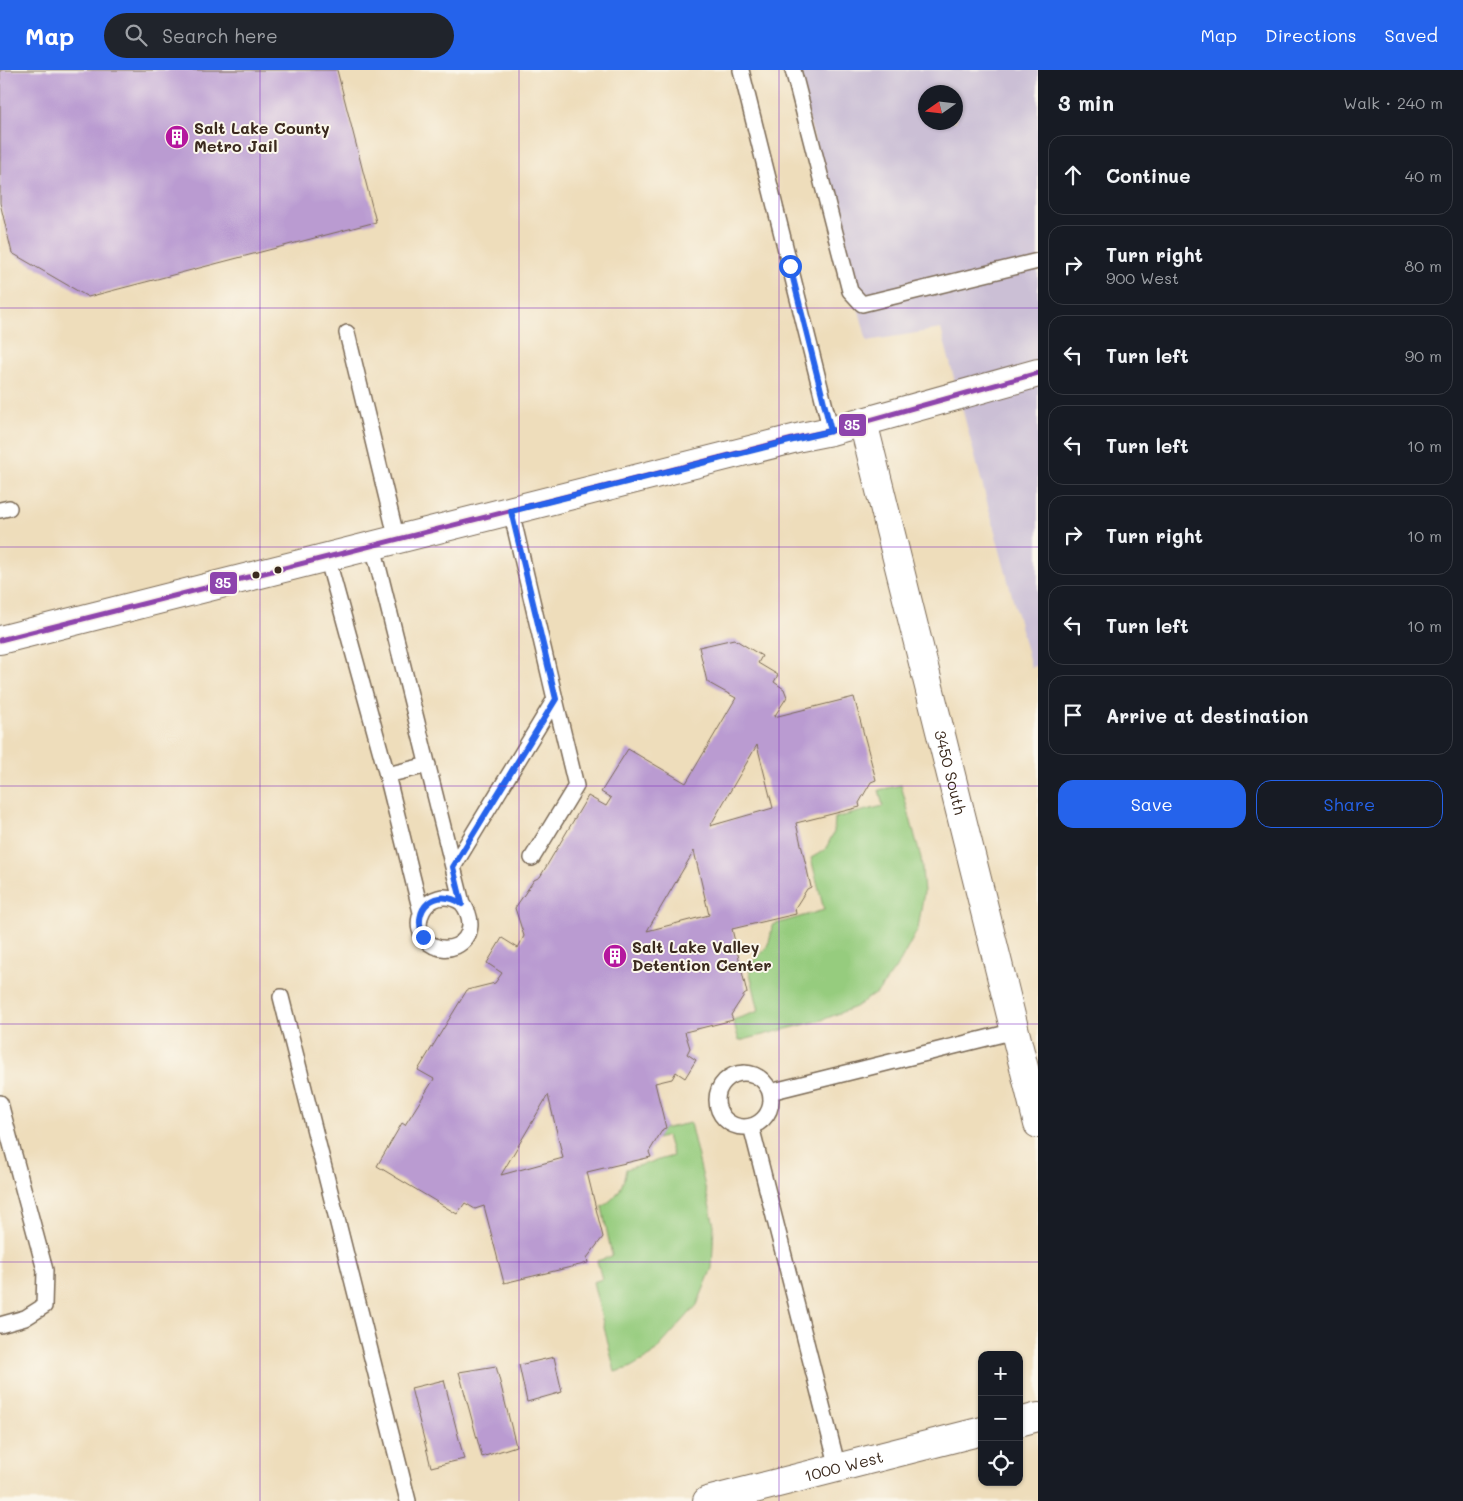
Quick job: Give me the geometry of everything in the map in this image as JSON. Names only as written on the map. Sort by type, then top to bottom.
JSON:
[{"type":"street","points":[[0,640],[831,431],[1038,373]]},
{"type":"street","name":"3450 South","points":[[863,422],[1038,1124]]},
{"type":"street","points":[[1023,1421],[1038,1417]]},
{"type":"street","name":"1000 West","points":[[706,1501],[978,1432]]},
{"type":"lane","points":[[740,70],[831,431]]},
{"type":"lane","points":[[793,70],[850,291],[862,304],[1038,262]]},
{"type":"lane","points":[[347,334],[428,765],[462,904]]},
{"type":"lane","points":[[511,511],[576,786],[532,858]]},
{"type":"lane","points":[[327,557],[387,775],[421,912]]},
{"type":"lane","points":[[453,867],[556,699]]},
{"type":"lane","points":[[387,775],[428,765]]},
{"type":"lane","points":[[439,897],[456,899],[462,904],[470,918],[470,927],[468,935],[462,942],[446,948],[437,947],[423,937],[419,920],[421,912],[432,900],[439,897]]},
{"type":"lane","points":[[281,997],[408,1501]]},
{"type":"lane","points":[[770,1092],[1015,1031]]},
{"type":"lane","points":[[750,1073],[759,1077],[766,1083],[770,1092],[770,1110],[759,1123],[750,1126],[742,1127],[726,1121],[720,1114],[717,1106],[716,1096],[719,1088],[724,1080],[732,1074],[750,1073]]},
{"type":"lane","points":[[0,1102],[45,1270],[45,1295],[44,1306],[25,1318],[0,1325]]},
{"type":"lane","points":[[750,1126],[838,1468]]},
{"type":"shaded area","points":[[796,70],[1038,70],[1038,666],[1031,667],[941,329],[867,341]]},
{"type":"green space","points":[[901,785],[921,858],[924,892],[918,929],[900,962],[879,991],[855,1007],[822,1020],[739,1041],[733,1020],[759,1011],[748,965],[766,948],[770,939],[772,925],[824,910],[811,858],[825,850],[834,832],[835,818],[883,806],[879,790]]},
{"type":"green space","points":[[690,1123],[714,1225],[712,1268],[697,1305],[652,1355],[629,1368],[615,1372],[593,1282],[602,1279],[597,1261],[612,1256],[602,1207],[619,1191],[626,1169],[673,1156],[667,1136],[657,1139],[663,1129]]},
{"type":"building","name":"Salt Lake County Metro Jail","points":[[0,70],[337,70],[376,222],[88,297],[12,253],[0,203]]},
{"type":"building","name":"Salt Lake Valley Detention Center","points":[[734,639],[762,656],[758,663],[778,675],[774,682],[784,689],[787,697],[774,717],[854,697],[876,780],[871,782],[859,803],[860,807],[796,823],[811,887],[807,889],[795,908],[796,914],[732,929],[747,993],[731,1015],[733,1020],[685,1032],[690,1048],[687,1054],[696,1060],[685,1078],[676,1072],[672,1079],[655,1083],[666,1128],[663,1129],[649,1152],[651,1157],[587,1172],[603,1237],[587,1258],[588,1263],[504,1283],[484,1206],[475,1209],[465,1203],[457,1214],[377,1166],[402,1123],[405,1125],[434,1079],[418,1070],[467,990],[495,983],[502,973],[487,963],[502,938],[518,948],[524,936],[515,908],[534,880],[540,877],[588,796],[606,806],[611,798],[601,792],[628,749],[686,783],[736,698],[707,682],[699,647]],"holes":[[[757,745],[773,808],[710,826]],[[694,851],[709,915],[647,931]],[[548,1095],[563,1158],[501,1175]]]},
{"type":"building","points":[[554,1357],[562,1392],[527,1402],[519,1365]]},
{"type":"building","points":[[496,1366],[516,1446],[482,1457],[459,1372]]},
{"type":"building","points":[[444,1380],[464,1459],[431,1467],[411,1388]]},
{"type":"transit line","name":"35","points":[[0,640],[831,431],[1038,373]]},
{"type":"place","name":"Salt Lake County Metro Jail","points":[[177,137]]},
{"type":"place","name":"Salt Lake Valley Detention Center","points":[[615,956]]},
{"type":"route","points":[[423,937],[419,920],[421,912],[432,900],[439,897],[447,897],[456,899],[462,904],[453,867],[556,699],[511,511],[831,431],[790,266]]}]
